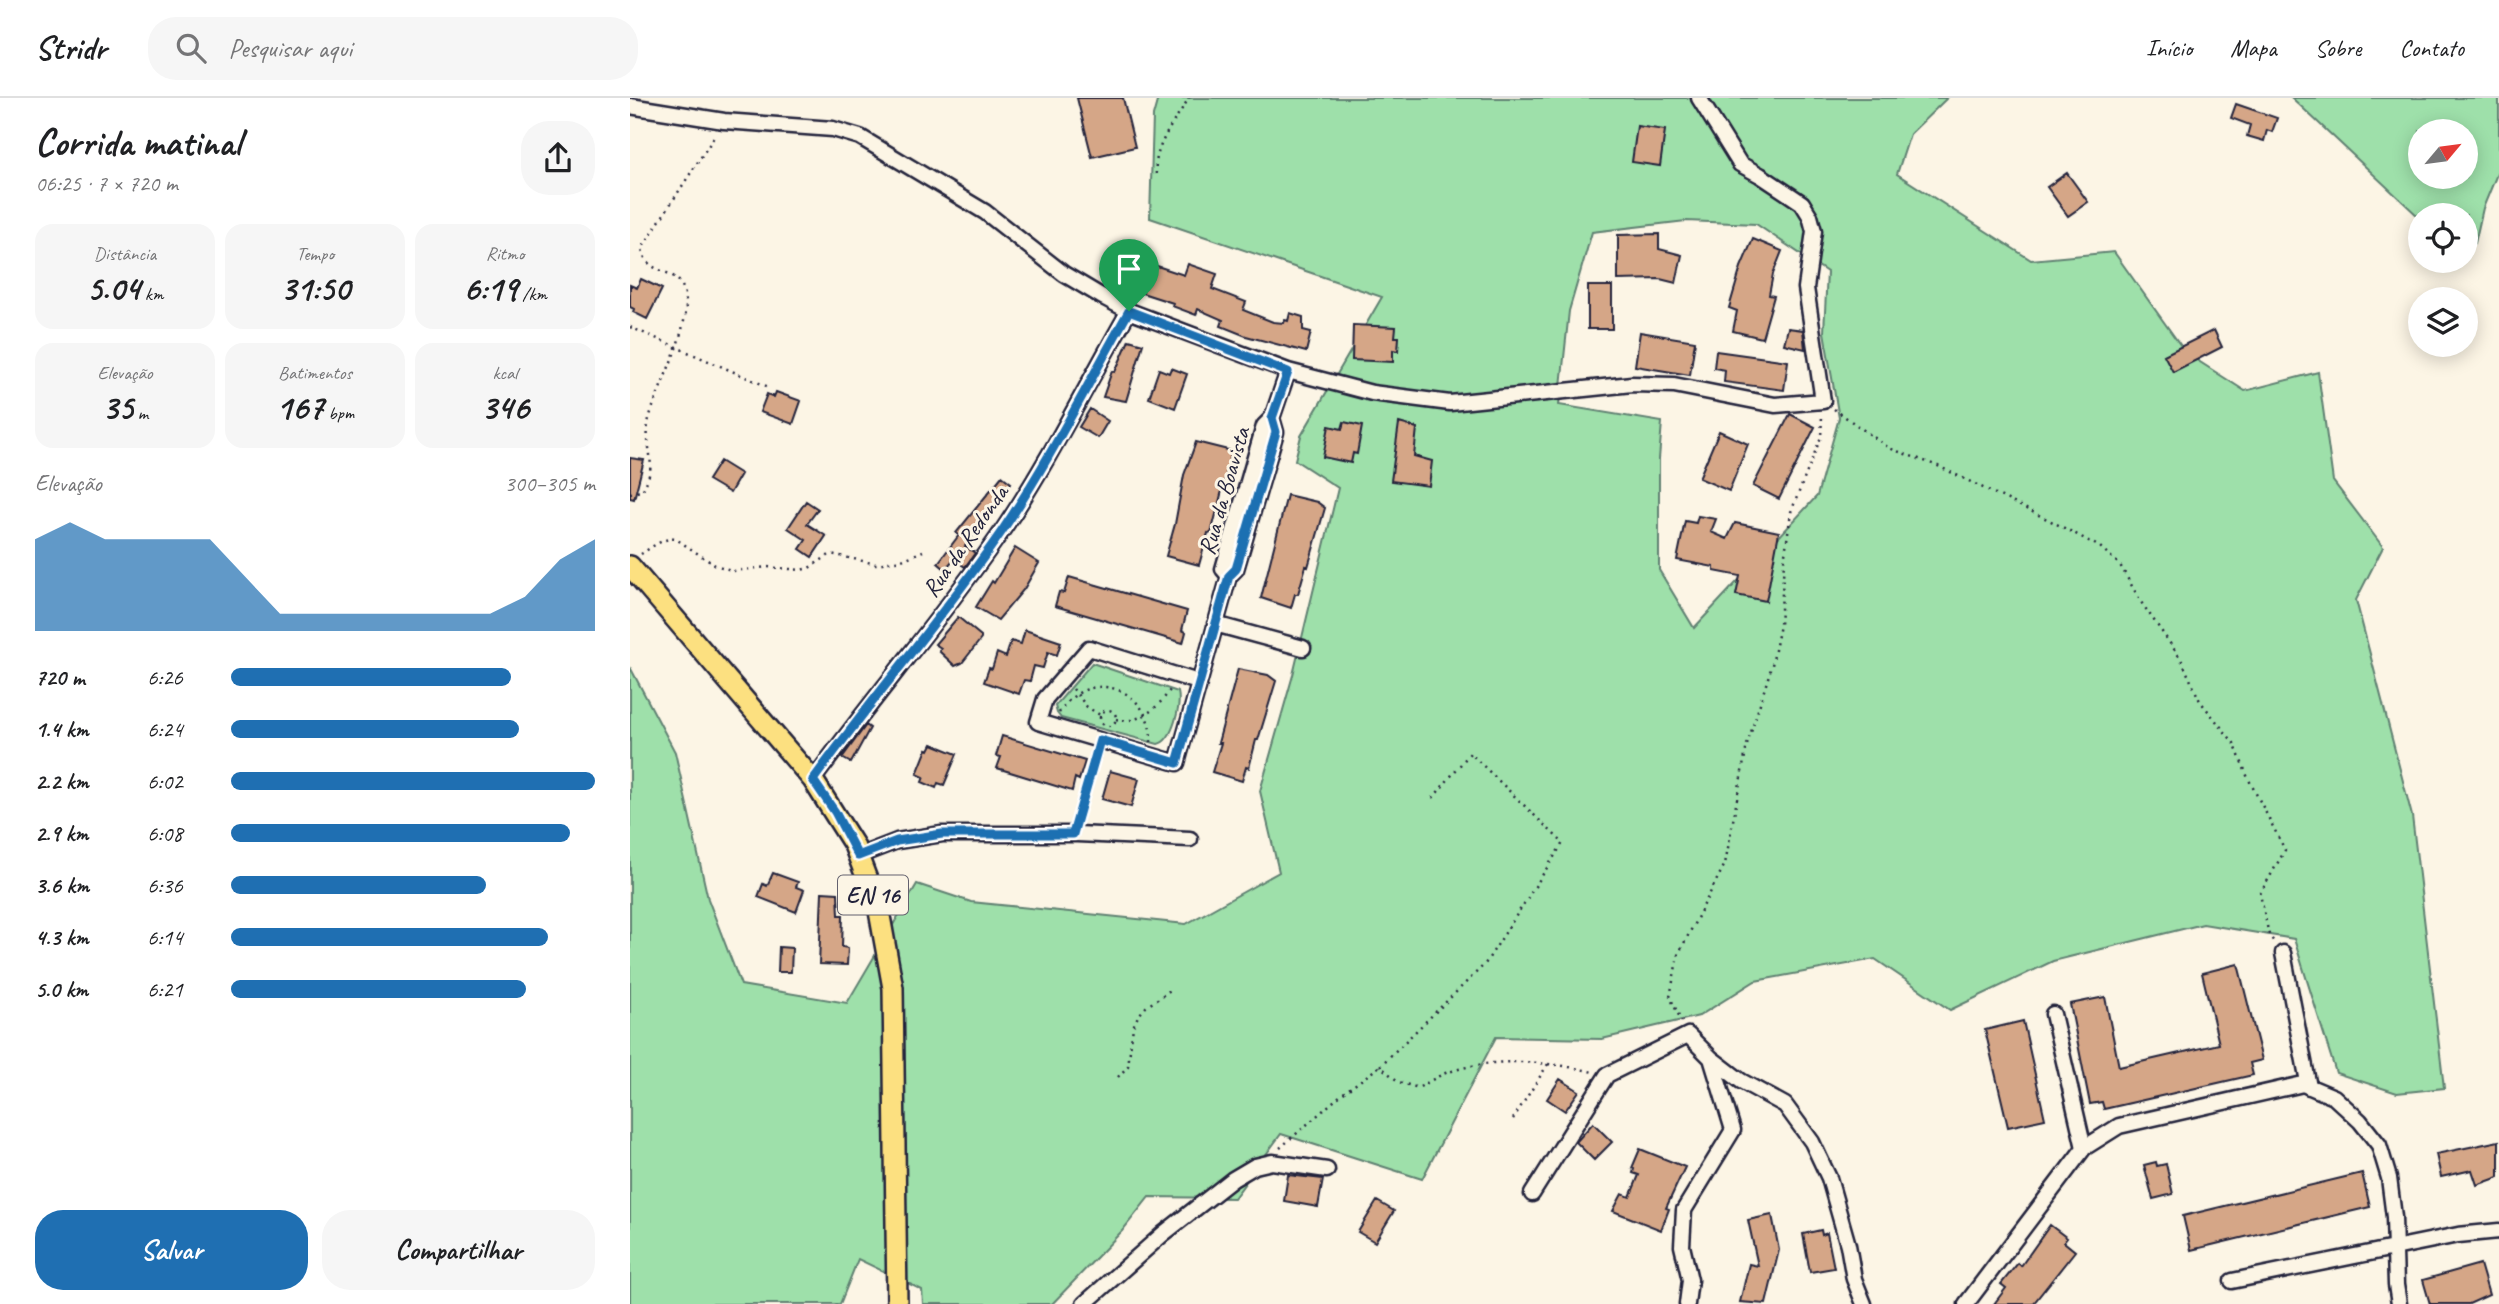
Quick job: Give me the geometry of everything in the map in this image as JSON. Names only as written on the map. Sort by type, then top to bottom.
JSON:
[{"type":"main road","name":"EN 16","points":[[633,561],[813,780],[835,812],[858,856],[879,911],[893,988],[897,1304]]},
{"type":"street","points":[[630,106],[724,121],[833,129],[860,137],[985,212],[1064,274],[1129,311],[1288,372],[1372,393],[1450,403],[1632,384],[1674,385],[1775,405],[1823,401],[1807,288],[1814,231],[1810,216],[1802,203],[1760,174],[1740,164],[1699,98]]},
{"type":"street","name":"Rua da Redonda","points":[[813,780],[862,713],[953,601],[1003,530],[1048,459],[1129,311]]},
{"type":"street","name":"Rua da Boavista","points":[[1100,740],[1177,763],[1229,576],[1236,569],[1276,432],[1272,418],[1288,372]]},
{"type":"street","points":[[1215,624],[1303,648]]},
{"type":"street","points":[[1100,740],[1038,722],[1045,699],[1089,649],[1198,682]]},
{"type":"street","points":[[858,856],[897,841],[942,834],[1073,834],[1190,839]]},
{"type":"street","points":[[2283,953],[2309,1087]]},
{"type":"street","points":[[2053,1014],[2084,1148]]},
{"type":"street","points":[[1532,1194],[1607,1075],[1688,1035],[1711,1058],[1741,1081],[1785,1105],[1812,1142],[1829,1178],[1848,1245],[1854,1279],[1864,1304]]},
{"type":"street","points":[[1687,1304],[1690,1280],[1682,1245],[1684,1210],[1732,1129],[1711,1058]]},
{"type":"street","points":[[1966,1304],[2084,1148],[2119,1126],[2303,1084],[2334,1097],[2360,1121],[2379,1145],[2389,1178],[2394,1217],[2399,1304]]},
{"type":"street","points":[[1084,1304],[1163,1234],[1233,1179],[1255,1166],[1272,1162],[1327,1170]]},
{"type":"street","points":[[2232,1281],[2458,1235],[2499,1231]]},
{"type":"path","points":[[1156,174],[1155,161],[1159,148],[1189,98]]},
{"type":"path","points":[[630,493],[642,491],[653,467],[647,434],[648,423],[688,309],[684,288],[679,280],[651,266],[644,259],[642,248],[724,121]]},
{"type":"path","points":[[630,327],[771,388]]},
{"type":"path","points":[[1823,401],[1889,447],[1938,466],[2053,522],[2100,547],[2120,565],[2141,602],[2181,659],[2200,701],[2234,743],[2248,778],[2285,850],[2260,894],[2269,935],[2283,953]]},
{"type":"path","points":[[1688,1035],[1671,997],[1678,955],[1725,864],[1747,745],[1772,665],[1780,625],[1784,561],[1791,512],[1821,437],[1823,401]]},
{"type":"path","points":[[633,561],[670,538],[687,544],[715,565],[734,571],[767,567],[801,570],[831,554],[876,564],[902,560],[923,551]]},
{"type":"path","points":[[1071,686],[1087,708],[1101,716]]},
{"type":"path","points":[[1058,714],[1076,695],[1093,687],[1118,689],[1131,696],[1146,714],[1151,742]]},
{"type":"path","points":[[1116,719],[1133,720],[1146,714],[1160,704],[1171,688]]},
{"type":"path","points":[[1106,710],[1111,710],[1116,719],[1114,723],[1107,725],[1102,723],[1101,716],[1106,710]]},
{"type":"path","points":[[1073,834],[1100,740]]},
{"type":"path","points":[[1255,1166],[1380,1066],[1485,964],[1563,843],[1470,753],[1433,798]]},
{"type":"path","points":[[1118,1077],[1128,1066],[1130,1041],[1138,1016],[1173,988]]},
{"type":"path","points":[[1380,1066],[1399,1083],[1418,1088],[1450,1071],[1489,1063],[1573,1067],[1607,1075]]},
{"type":"path","points":[[1513,1119],[1548,1065]]},
{"type":"green space","points":[[1158,98],[1947,98],[1910,134],[1897,174],[2031,260],[2114,252],[2186,353],[2245,391],[2318,372],[2333,481],[2383,547],[2356,600],[2412,816],[2444,1088],[2397,1093],[2336,1073],[2294,939],[2203,924],[2053,961],[1950,1010],[1875,959],[1755,981],[1699,1016],[1602,1039],[1496,1037],[1422,1179],[1281,1134],[1234,1198],[1149,1197],[1122,1231],[1052,1304],[923,1304],[922,1290],[858,1259],[840,1304],[630,1304],[630,667],[675,752],[708,899],[741,985],[847,1003],[917,884],[971,902],[1186,924],[1279,872],[1260,791],[1293,675],[1338,488],[1295,460],[1301,436],[1382,297],[1150,218],[1153,116]],"holes":[[[1686,221],[1756,224],[1827,272],[1824,332],[1839,418],[1817,496],[1694,628],[1659,570],[1659,459],[1662,422],[1559,405],[1569,311],[1592,232]]]},
{"type":"green space","points":[[2292,98],[2499,98],[2499,169],[2483,208],[2478,230],[2478,203],[2408,203],[2408,207]]},
{"type":"green space","points":[[1092,663],[1178,692],[1175,722],[1163,741],[1158,744],[1061,718],[1055,706]]},
{"type":"building","points":[[1077,98],[1123,98],[1135,147],[1092,157]]},
{"type":"building","points":[[2236,104],[2277,118],[2272,132],[2267,130],[2264,141],[2247,136],[2250,125],[2231,118]]},
{"type":"building","points":[[1637,126],[1665,130],[1660,166],[1632,162]]},
{"type":"building","points":[[2067,173],[2088,202],[2068,216],[2047,187]]},
{"type":"building","points":[[1659,234],[1659,249],[1682,255],[1676,283],[1660,279],[1618,280],[1618,235]]},
{"type":"building","points":[[1753,239],[1782,251],[1773,274],[1769,295],[1774,296],[1762,338],[1733,331],[1737,311],[1729,308],[1741,267]]},
{"type":"building","points":[[1148,263],[1184,275],[1188,264],[1217,274],[1212,289],[1246,302],[1243,310],[1273,322],[1288,321],[1290,313],[1303,317],[1303,330],[1311,332],[1306,352],[1246,336],[1221,326],[1223,320],[1198,309],[1196,315],[1172,306],[1173,303],[1139,292]]},
{"type":"building","points":[[641,279],[662,289],[647,319],[633,312],[634,309],[630,307],[630,285],[637,288]]},
{"type":"building","points":[[1588,286],[1612,286],[1612,329],[1588,329]]},
{"type":"building","points":[[1353,325],[1396,327],[1395,337],[1399,337],[1398,351],[1393,350],[1393,362],[1352,360]]},
{"type":"building","points":[[1788,328],[1803,330],[1805,349],[1784,344]]},
{"type":"building","points":[[2214,330],[2222,347],[2173,372],[2164,355]]},
{"type":"building","points":[[1640,332],[1695,341],[1690,375],[1635,366]]},
{"type":"building","points":[[1129,340],[1143,344],[1126,401],[1103,397],[1112,371],[1115,372]]},
{"type":"building","points":[[1716,351],[1788,361],[1784,390],[1724,382],[1725,370],[1714,368]]},
{"type":"building","points":[[1171,368],[1187,374],[1175,408],[1149,398],[1159,369],[1169,373]]},
{"type":"building","points":[[776,392],[801,401],[793,424],[760,412],[767,394],[774,397]]},
{"type":"building","points":[[1090,409],[1108,421],[1098,438],[1079,427]]},
{"type":"building","points":[[1790,414],[1815,427],[1779,499],[1753,486]]},
{"type":"building","points":[[1344,422],[1362,426],[1357,454],[1353,453],[1351,463],[1323,457],[1329,426],[1342,429]]},
{"type":"building","points":[[1399,423],[1417,428],[1414,456],[1432,461],[1429,486],[1391,481]]},
{"type":"building","points":[[1719,431],[1748,444],[1729,491],[1699,478]]},
{"type":"building","points":[[1196,442],[1232,451],[1211,534],[1208,533],[1199,565],[1166,556],[1184,475]]},
{"type":"building","points":[[630,458],[644,460],[634,499],[630,498]]},
{"type":"building","points":[[720,461],[741,474],[730,493],[708,480]]},
{"type":"building","points":[[1002,476],[1011,483],[980,522],[983,525],[965,546],[975,553],[965,567],[954,559],[945,569],[938,563],[959,535],[956,533]]},
{"type":"building","points":[[1287,495],[1317,502],[1325,508],[1308,567],[1306,566],[1291,608],[1261,598]]},
{"type":"building","points":[[806,501],[818,509],[807,524],[826,536],[812,557],[800,549],[806,540],[788,528]]},
{"type":"building","points":[[1698,516],[1716,519],[1711,532],[1727,539],[1735,523],[1779,532],[1766,601],[1736,595],[1740,576],[1714,571],[1714,567],[1677,560],[1685,521],[1696,523]]},
{"type":"building","points":[[1015,548],[1039,563],[1024,589],[998,620],[976,607]]},
{"type":"building","points":[[1069,577],[1187,611],[1182,630],[1186,632],[1183,643],[1055,606],[1059,592],[1064,593]]},
{"type":"building","points":[[958,617],[981,636],[981,639],[962,663],[955,666],[935,644]]},
{"type":"building","points":[[1025,630],[1061,642],[1057,655],[1048,652],[1043,668],[1034,666],[1030,681],[1024,680],[1019,694],[984,682],[997,653],[1006,657],[1011,641],[1021,644]]},
{"type":"building","points":[[1238,669],[1268,675],[1276,681],[1249,768],[1246,767],[1242,781],[1212,772]]},
{"type":"building","points":[[866,725],[870,728],[851,763],[842,758]]},
{"type":"building","points":[[1002,736],[1085,761],[1079,780],[1075,778],[1072,791],[997,768],[1001,757],[996,756]]},
{"type":"building","points":[[932,744],[957,754],[944,785],[938,783],[936,788],[922,782],[924,777],[917,774],[927,749],[929,750]]},
{"type":"building","points":[[1110,771],[1139,779],[1131,807],[1102,799]]},
{"type":"building","points":[[773,873],[798,882],[796,887],[804,890],[796,912],[758,897],[763,884],[767,886]]},
{"type":"building","points":[[822,892],[838,893],[839,915],[843,915],[842,947],[848,948],[847,965],[819,964]]},
{"type":"building","points":[[779,947],[792,948],[791,972],[778,972]]},
{"type":"building","points":[[2238,964],[2262,1060],[2250,1063],[2253,1075],[2104,1109],[2102,1102],[2090,1104],[2070,1004],[2105,997],[2119,1067],[2219,1044],[2202,973]]},
{"type":"building","points":[[2023,1021],[2045,1119],[2008,1127],[1985,1030]]},
{"type":"building","points":[[1560,1079],[1579,1091],[1565,1111],[1547,1099]]},
{"type":"building","points":[[1593,1123],[1612,1142],[1594,1160],[1576,1142]]},
{"type":"building","points":[[2499,1141],[2499,1177],[2477,1185],[2472,1170],[2441,1177],[2436,1154]]},
{"type":"building","points":[[1640,1149],[1685,1167],[1666,1208],[1669,1209],[1661,1230],[1613,1211],[1622,1194],[1630,1197],[1639,1175],[1633,1173],[1632,1168]]},
{"type":"building","points":[[2156,1162],[2157,1166],[2166,1164],[2173,1194],[2153,1199],[2144,1165]]},
{"type":"building","points":[[2362,1173],[2370,1207],[2191,1250],[2183,1216]]},
{"type":"building","points":[[1288,1175],[1323,1179],[1318,1207],[1284,1201]]},
{"type":"building","points":[[1377,1201],[1394,1211],[1375,1242],[1358,1232]]},
{"type":"building","points":[[1772,1215],[1779,1250],[1766,1304],[1740,1302],[1749,1264],[1758,1266],[1748,1220]]},
{"type":"building","points":[[2050,1225],[2067,1238],[2064,1242],[2075,1251],[2033,1304],[1994,1304],[2006,1288],[2001,1284],[2018,1263],[2021,1266]]},
{"type":"building","points":[[1821,1230],[1822,1235],[1827,1233],[1834,1268],[1810,1272],[1803,1234]]},
{"type":"building","points":[[2480,1264],[2489,1295],[2469,1304],[2430,1304],[2423,1280]]},
{"type":"route","points":[[1129,311],[1288,372],[1272,418],[1276,432],[1236,569],[1229,576],[1177,763],[1100,740],[1073,834],[942,834],[897,841],[858,856],[835,812],[813,780],[862,713],[953,601],[1003,530],[1048,459],[1129,311]]}]
